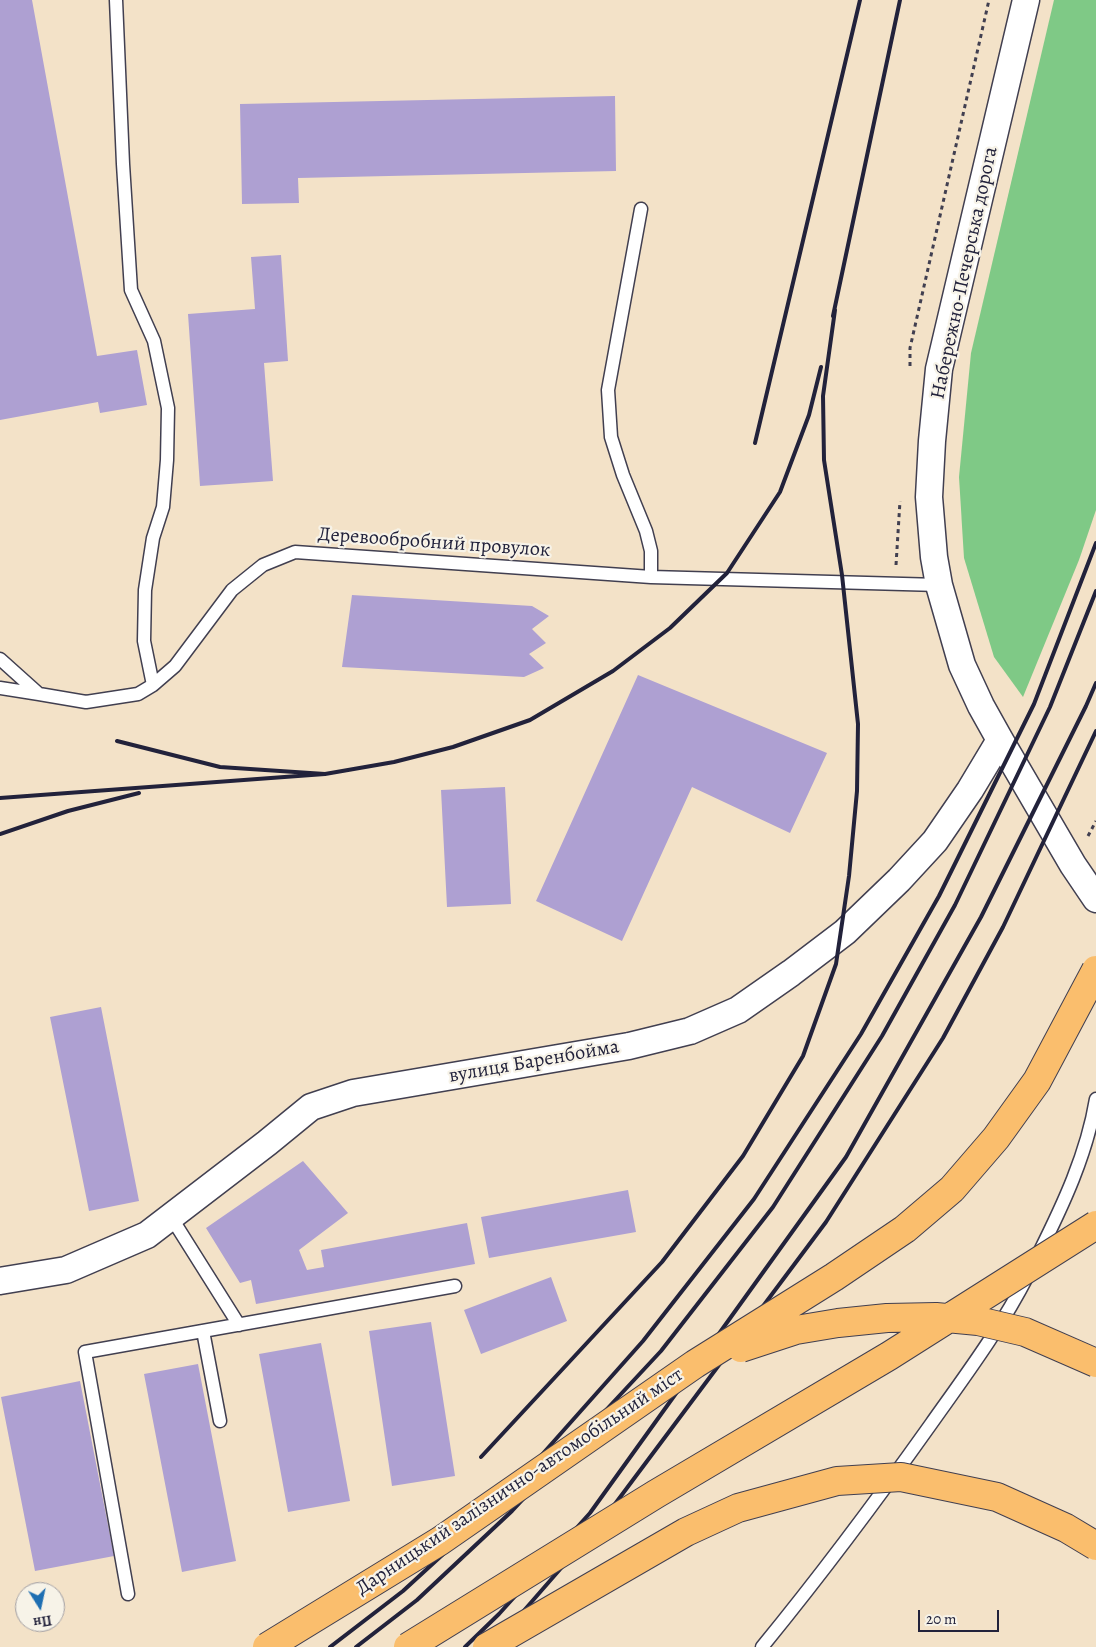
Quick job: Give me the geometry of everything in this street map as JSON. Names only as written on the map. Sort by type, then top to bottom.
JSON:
[{"type":"main road","points":[[695,1364],[834,1277],[898,1234],[952,1190],[996,1138],[1037,1081],[1096,970]]},
{"type":"main road","points":[[408,1647],[656,1494],[890,1356],[1096,1225]]},
{"type":"main road","points":[[695,1364],[796,1330],[887,1318],[926,1317],[978,1321],[1025,1332],[1096,1363]]},
{"type":"main road","name":"Дарницький залізнично-автомобільний міст","points":[[268,1647],[440,1541],[695,1364]]},
{"type":"main road","points":[[487,1647],[686,1532],[738,1508],[837,1481],[901,1477],[998,1497],[1066,1528],[1096,1546]]},
{"type":"street","name":"Набережно-Печерська дорога","points":[[1026,0],[939,369],[929,497],[934,557],[939,585],[962,666],[1000,740],[1073,865],[1096,899]]},
{"type":"street","name":"вулиця Баренбойма","points":[[0,1281],[66,1270],[148,1235],[311,1107],[353,1092],[630,1046],[690,1031],[738,1010],[845,932],[899,880],[935,841],[970,790],[1000,740]]},
{"type":"lane","points":[[116,0],[131,290],[154,341],[168,408],[167,460],[163,507],[153,538],[145,590],[144,641],[153,685]]},
{"type":"lane","points":[[641,209],[608,390],[611,437],[623,475],[646,531],[651,551],[651,577]]},
{"type":"lane","name":"Деревообробний провулок","points":[[0,688],[86,702],[138,694],[153,685],[175,666],[232,590],[263,565],[295,552],[651,577],[939,585]]},
{"type":"lane","points":[[0,660],[39,694]]},
{"type":"lane","points":[[762,1647],[814,1583],[916,1446],[968,1373],[1017,1296],[1064,1204],[1092,1126],[1096,1099]]},
{"type":"lane","points":[[171,1217],[238,1325]]},
{"type":"lane","points":[[128,1594],[85,1352],[455,1286]]},
{"type":"lane","points":[[203,1331],[220,1421]]},
{"type":"green space","points":[[1054,0],[1096,0],[1096,510],[1079,560],[1023,697],[994,657],[964,558],[959,477],[971,353]]},
{"type":"building","points":[[0,0],[32,0],[97,356],[137,350],[147,405],[100,413],[98,402],[0,420]]},
{"type":"building","points":[[615,96],[616,171],[298,178],[299,203],[242,204],[240,104]]},
{"type":"building","points":[[281,255],[288,361],[264,363],[273,481],[200,486],[188,314],[255,309],[251,257]]},
{"type":"building","points":[[352,595],[532,606],[549,616],[532,629],[546,643],[529,654],[544,668],[524,677],[342,667]]},
{"type":"building","points":[[638,675],[827,753],[790,833],[692,787],[622,941],[536,901]]},
{"type":"building","points":[[505,787],[511,904],[447,907],[441,790]]},
{"type":"building","points":[[101,1007],[139,1201],[89,1211],[50,1017]]},
{"type":"building","points":[[303,1161],[348,1213],[299,1250],[307,1270],[324,1267],[321,1250],[467,1223],[475,1264],[256,1304],[251,1280],[240,1283],[206,1228]]},
{"type":"building","points":[[628,1190],[636,1232],[489,1258],[481,1217]]},
{"type":"building","points":[[551,1277],[567,1321],[481,1354],[464,1310]]},
{"type":"building","points":[[431,1322],[455,1476],[392,1486],[369,1331]]},
{"type":"building","points":[[321,1343],[350,1501],[288,1512],[259,1354]]},
{"type":"building","points":[[198,1364],[236,1561],[182,1572],[144,1374]]},
{"type":"building","points":[[80,1381],[114,1556],[35,1571],[1,1397]]},
{"type":"railway","points":[[755,443],[860,0]]},
{"type":"railway","points":[[833,316],[900,0]]},
{"type":"railway","points":[[481,1457],[662,1262],[743,1156],[803,1056],[836,964],[849,876],[857,791],[858,724],[842,575],[824,460],[823,396],[835,310]]},
{"type":"railway","points":[[325,774],[394,762],[453,747],[530,720],[613,671],[670,628],[727,573],[780,492],[809,415],[821,367]]},
{"type":"railway","points":[[330,1647],[403,1591],[499,1503],[643,1341],[754,1199],[861,1034],[939,896],[1034,704],[1096,543]]},
{"type":"railway","points":[[356,1647],[417,1600],[512,1511],[661,1351],[773,1207],[882,1036],[955,905],[1050,707],[1096,591]]},
{"type":"railway","points":[[465,1647],[499,1614],[590,1513],[846,1157],[981,917],[1096,683]]},
{"type":"railway","points":[[488,1647],[514,1622],[603,1520],[826,1222],[943,1038],[1003,927],[1096,731]]},
{"type":"railway","points":[[0,798],[325,774],[220,767],[117,741]]},
{"type":"railway","points":[[0,834],[68,811],[139,793]]}]
